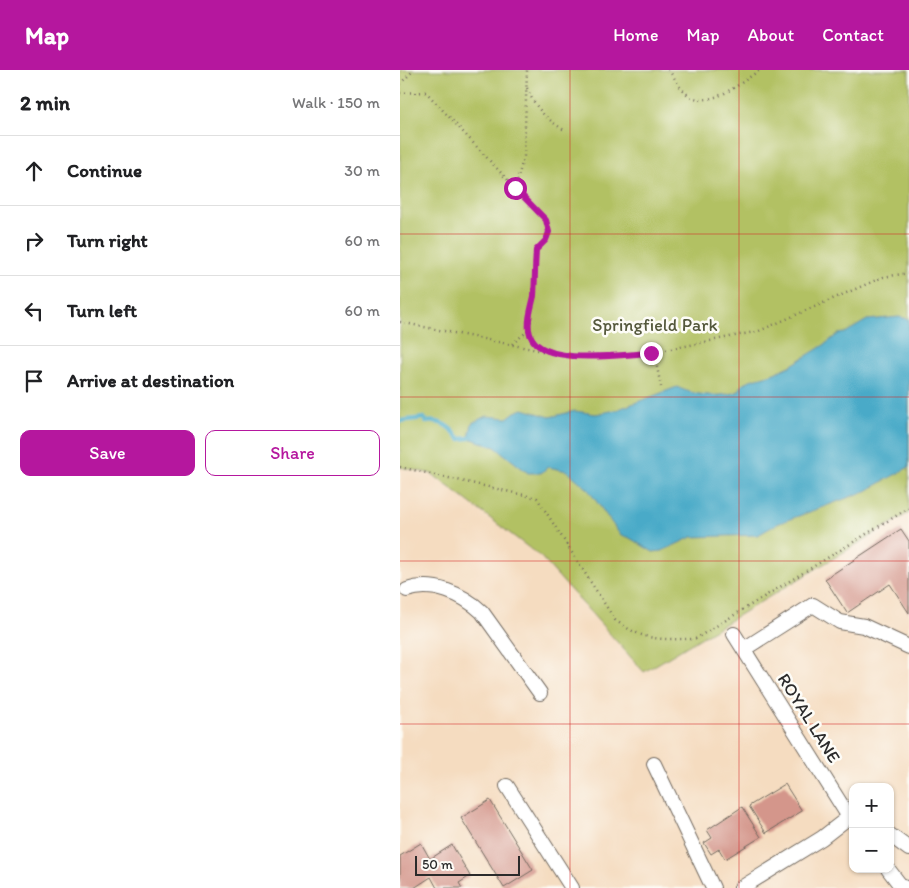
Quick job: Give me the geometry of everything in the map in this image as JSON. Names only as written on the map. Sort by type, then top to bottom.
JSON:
[{"type":"street","points":[[402,591],[418,586],[450,591],[471,602],[482,612],[540,693]]},
{"type":"street","points":[[744,649],[813,605],[840,622],[864,626],[909,647]]},
{"type":"street","name":"ROYAL LANE","points":[[734,634],[849,815]]},
{"type":"street","points":[[654,764],[712,888]]},
{"type":"street","points":[[507,786],[572,888]]},
{"type":"street","points":[[742,888],[849,819]]},
{"type":"street","points":[[894,839],[908,846]]},
{"type":"street","points":[[891,873],[901,886],[905,888]]},
{"type":"path","points":[[400,84],[414,70]]},
{"type":"path","points":[[515,188],[524,156],[527,70]]},
{"type":"path","points":[[668,70],[687,94],[698,99],[717,97],[760,70]]},
{"type":"path","points":[[526,86],[537,108],[554,124],[566,131]]},
{"type":"path","points":[[400,93],[426,92],[546,220],[549,232],[546,240],[536,250],[534,293],[528,330],[536,343],[545,351]]},
{"type":"path","points":[[400,322],[572,357],[654,352],[759,331],[883,277],[909,274]]},
{"type":"path","points":[[511,344],[528,330]]},
{"type":"path","points":[[654,352],[661,387]]},
{"type":"path","points":[[400,467],[537,498],[615,620],[633,633],[654,640],[695,639],[909,508]]},
{"type":"green space","name":"Springfield Park","points":[[400,70],[909,70],[909,513],[644,672],[541,557],[432,474],[400,467]]},
{"type":"water","points":[[899,317],[909,319],[909,467],[866,491],[777,524],[758,535],[692,537],[662,551],[653,552],[628,537],[621,536],[587,488],[567,471],[548,467],[541,473],[528,473],[495,447],[469,438],[472,423],[486,416],[507,418],[523,409],[550,417],[575,411],[596,414],[616,410],[677,387],[708,395],[732,393],[739,391],[742,385],[750,380],[772,374],[790,366],[838,334],[845,333],[867,320]]},
{"type":"building","points":[[901,529],[909,541],[909,613],[890,584],[847,613],[825,579]]},
{"type":"building","points":[[785,784],[802,811],[766,833],[749,806]]},
{"type":"building","points":[[490,800],[533,870],[504,888],[461,818]]},
{"type":"building","points":[[742,807],[761,837],[725,859],[719,849],[711,854],[704,843],[712,838],[707,830]]},
{"type":"building","points":[[421,843],[430,859],[452,845],[470,876],[459,883],[462,888],[437,888],[431,877],[414,888],[400,888],[400,856]]},
{"type":"waterway","points":[[400,421],[424,418],[426,422],[431,421],[445,425],[460,439],[469,438]]},
{"type":"route","points":[[515,188],[546,220],[549,232],[546,240],[536,250],[534,293],[528,330],[536,343],[545,351],[572,357],[651,353]]}]
